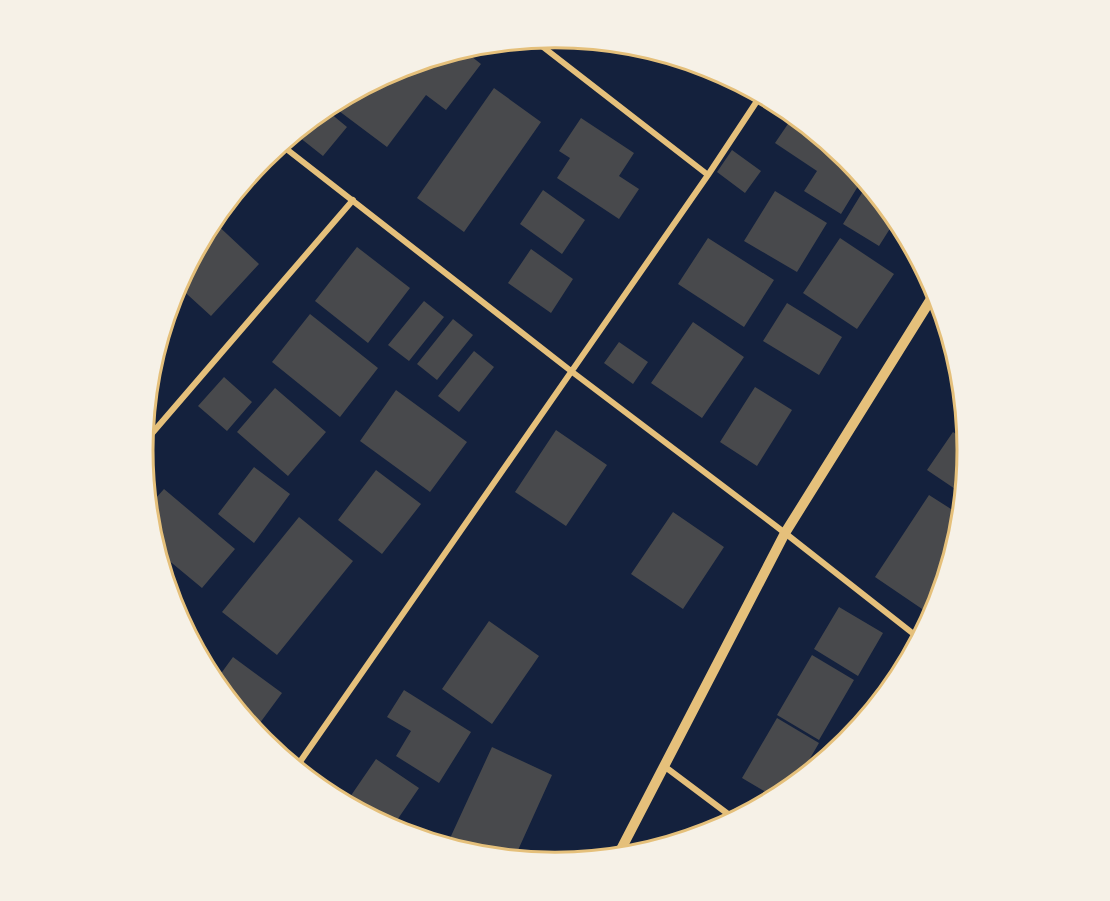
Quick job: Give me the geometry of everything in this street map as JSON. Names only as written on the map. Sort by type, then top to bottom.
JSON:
[{"type":"street","points":[[545,48],[708,175]]},
{"type":"street","points":[[300,762],[708,175],[756,102]]},
{"type":"street","points":[[288,150],[913,634]]},
{"type":"street","points":[[153,433],[353,200]]},
{"type":"street","points":[[622,847],[785,533],[929,302]]},
{"type":"street","points":[[664,766],[727,814]]},
{"type":"building","points":[[472,57],[481,64],[446,110],[426,95],[387,147],[339,111],[377,90],[426,69]]},
{"type":"building","points":[[494,88],[541,122],[464,232],[417,198]]},
{"type":"building","points":[[333,115],[347,127],[323,156],[301,139]]},
{"type":"building","points":[[581,118],[634,153],[619,176],[639,189],[619,219],[557,178],[570,158],[559,151]]},
{"type":"building","points":[[789,123],[820,148],[858,185],[841,214],[804,191],[817,171],[775,143]]},
{"type":"building","points":[[732,150],[761,171],[745,193],[717,172]]},
{"type":"building","points":[[543,190],[585,220],[562,254],[520,224]]},
{"type":"building","points":[[775,191],[827,223],[797,272],[744,241]]},
{"type":"building","points":[[863,191],[891,228],[879,246],[843,224]]},
{"type":"building","points":[[220,227],[259,264],[211,316],[185,292],[206,249]]},
{"type":"building","points":[[708,238],[774,280],[744,327],[678,284]]},
{"type":"building","points":[[840,238],[894,274],[857,329],[803,293]]},
{"type":"building","points":[[357,247],[410,288],[368,343],[315,301]]},
{"type":"building","points":[[531,249],[573,279],[551,313],[508,283]]},
{"type":"building","points":[[424,301],[444,317],[409,361],[388,345]]},
{"type":"building","points":[[787,303],[842,337],[819,375],[763,341]]},
{"type":"building","points":[[310,314],[378,368],[340,417],[272,362]]},
{"type":"building","points":[[453,319],[473,335],[437,380],[417,364]]},
{"type":"building","points":[[693,322],[744,357],[702,418],[651,383]]},
{"type":"building","points":[[619,342],[648,362],[633,384],[604,363]]},
{"type":"building","points":[[474,351],[494,367],[459,412],[438,396]]},
{"type":"building","points":[[224,377],[252,402],[227,431],[198,406]]},
{"type":"building","points":[[755,387],[792,410],[757,466],[720,442]]},
{"type":"building","points":[[275,388],[326,432],[288,476],[237,432]]},
{"type":"building","points":[[396,390],[467,442],[430,492],[360,441]]},
{"type":"building","points":[[556,430],[607,465],[566,526],[515,492]]},
{"type":"building","points":[[953,432],[957,435],[956,489],[927,470]]},
{"type":"building","points":[[254,467],[290,494],[254,543],[218,514]]},
{"type":"building","points":[[376,470],[421,504],[382,554],[338,520]]},
{"type":"building","points":[[164,489],[235,549],[202,588],[167,559],[155,499]]},
{"type":"building","points":[[929,495],[953,510],[944,555],[924,611],[875,577]]},
{"type":"building","points":[[673,512],[724,547],[683,609],[631,574]]},
{"type":"building","points":[[299,517],[353,561],[277,655],[222,612]]},
{"type":"building","points":[[839,607],[883,633],[858,676],[814,649]]},
{"type":"building","points":[[489,621],[539,656],[492,724],[442,689]]},
{"type":"building","points":[[812,655],[854,680],[819,740],[777,715]]},
{"type":"building","points":[[233,657],[282,693],[259,724],[220,674]]},
{"type":"building","points":[[404,690],[471,732],[439,783],[396,756],[411,731],[387,717]]},
{"type":"building","points":[[777,718],[819,743],[807,764],[767,793],[742,778]]},
{"type":"building","points":[[492,747],[552,775],[518,851],[450,839]]},
{"type":"building","points":[[376,759],[419,788],[397,820],[350,797]]}]
